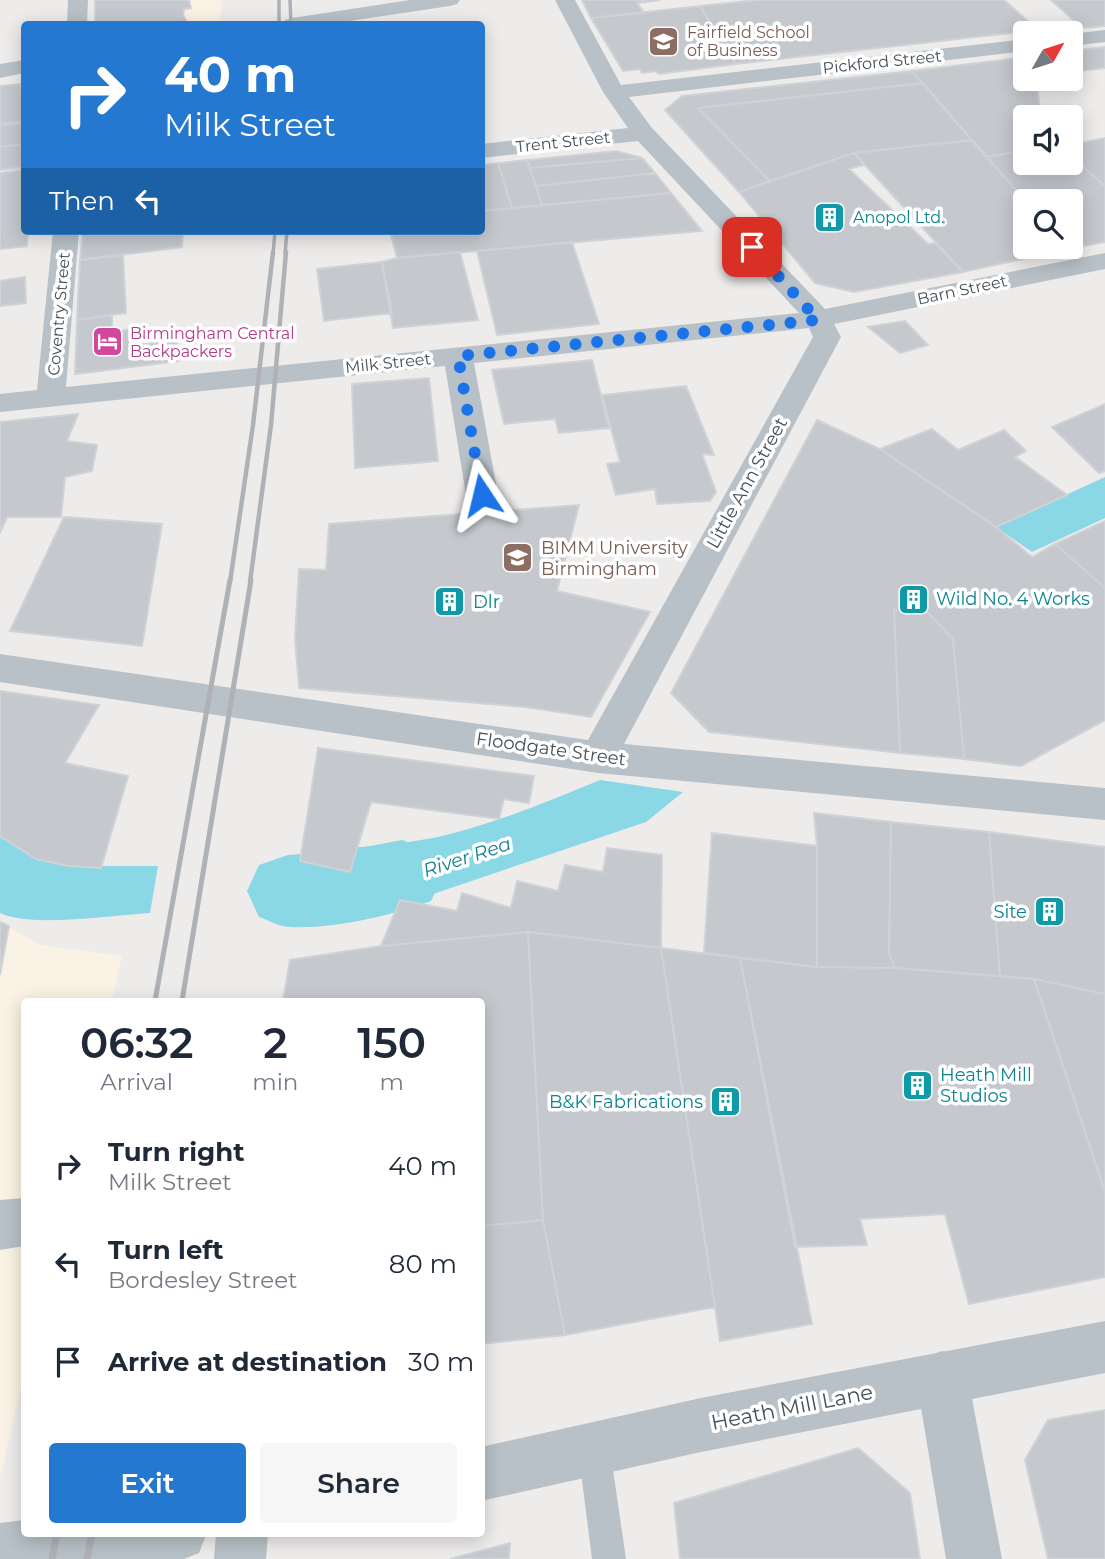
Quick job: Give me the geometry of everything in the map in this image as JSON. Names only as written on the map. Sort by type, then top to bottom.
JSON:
[{"type":"street","points":[[77,21],[78,0]]},
{"type":"street","points":[[312,21],[450,0]]},
{"type":"street","points":[[565,0],[614,92],[644,133],[818,320]]},
{"type":"street","points":[[1083,39],[1105,37]]},
{"type":"street","name":"Pickford Street","points":[[614,92],[1013,47]]},
{"type":"street","points":[[0,71],[21,68]]},
{"type":"street","name":"Trent Street","points":[[485,150],[644,133]]},
{"type":"street","name":"Coventry Street","points":[[51,396],[66,235]]},
{"type":"street","name":"Barn Street","points":[[818,320],[1105,261]]},
{"type":"street","name":"Milk Street","points":[[0,403],[818,320]]},
{"type":"street","name":"Little Ann Street","points":[[598,757],[827,337],[818,320]]},
{"type":"street","points":[[458,356],[482,495]]},
{"type":"street","name":"Floodgate Street","points":[[0,668],[598,757],[1102,797]]},
{"type":"street","points":[[0,1225],[21,1222]]},
{"type":"street","name":"Heath Mill Lane","points":[[485,1473],[594,1448],[942,1377],[1105,1347]]},
{"type":"street","points":[[942,1377],[974,1559]]},
{"type":"street","points":[[0,1551],[139,1537]]},
{"type":"street","points":[[240,1559],[242,1537]]},
{"type":"lane","points":[[594,1448],[609,1559]]},
{"type":"shaded area","points":[[95,0],[222,0],[220,21],[95,21]]},
{"type":"shaded area","points":[[0,922],[40,945],[122,956],[113,998],[21,998],[21,1387],[0,1479]]},
{"type":"water","points":[[1105,477],[1105,518],[1032,552],[996,527]]},
{"type":"water","points":[[600,780],[683,792],[646,822],[418,899],[357,909],[296,905],[304,849],[379,846],[436,837],[510,816]]},
{"type":"water","points":[[0,836],[36,859],[68,866],[158,866],[150,913],[31,920],[0,913]]},
{"type":"building","points":[[95,0],[189,0],[191,8],[184,9],[183,15],[186,21],[95,21]]},
{"type":"building","points":[[582,0],[660,0],[637,3],[644,13],[591,18]]},
{"type":"building","points":[[756,0],[1004,0],[1028,21],[1013,21],[1013,33],[736,64],[700,6]]},
{"type":"building","points":[[1051,0],[1105,0],[1105,26],[1083,28],[1083,21],[1074,21]]},
{"type":"building","name":"Fairfield School of Business","points":[[700,6],[736,64],[659,74],[656,71],[642,73],[640,69],[623,71],[591,18]]},
{"type":"building","points":[[1105,47],[1105,68],[1083,71],[1083,50]]},
{"type":"building","points":[[1013,59],[1013,91],[1038,91],[1039,105],[1013,105],[1013,152],[986,157],[912,71]]},
{"type":"building","points":[[912,71],[923,83],[698,108],[770,181],[739,192],[665,110],[682,96]]},
{"type":"building","points":[[923,83],[972,140],[854,153],[770,181],[698,108]]},
{"type":"building","points":[[20,84],[21,121],[0,124],[0,86]]},
{"type":"building","points":[[21,123],[21,144],[0,147],[0,125]]},
{"type":"building","points":[[1105,138],[1105,186],[1083,167],[1083,143]]},
{"type":"building","points":[[972,140],[1015,189],[1013,189],[1013,259],[1022,259],[963,272],[854,153]]},
{"type":"building","points":[[21,144],[21,167],[0,170],[0,147]]},
{"type":"building","points":[[616,151],[642,158],[530,168],[527,160]]},
{"type":"building","points":[[1013,152],[1013,175],[1083,175],[1083,167],[1105,186],[1105,242],[1083,246],[1083,189],[1015,189],[986,157]]},
{"type":"building","name":"Anopol Ltd.","points":[[854,153],[864,165],[849,169],[928,244],[935,243],[963,272],[854,292],[815,283],[739,192]]},
{"type":"building","points":[[642,158],[655,173],[536,186],[530,168]]},
{"type":"building","points":[[527,160],[542,205],[512,208],[498,163]]},
{"type":"building","points":[[498,163],[512,208],[485,211],[485,165]]},
{"type":"building","points":[[21,170],[21,235],[28,235],[27,246],[0,249],[0,173]]},
{"type":"building","points":[[655,173],[671,193],[542,205],[536,186]]},
{"type":"building","points":[[671,193],[702,231],[397,258],[391,235],[485,235],[485,211]]},
{"type":"building","points":[[83,235],[183,235],[182,247],[80,260]]},
{"type":"building","points":[[572,242],[599,324],[497,335],[477,251]]},
{"type":"building","points":[[460,252],[478,320],[393,328],[382,262]]},
{"type":"building","points":[[123,255],[126,313],[77,320],[80,260]]},
{"type":"building","points":[[382,262],[392,313],[324,321],[317,269]]},
{"type":"building","points":[[25,277],[26,303],[0,306],[0,281]]},
{"type":"building","name":"Birmingham Central Backpackers","points":[[112,315],[112,332],[138,328],[138,345],[177,340],[178,361],[75,374],[77,320]]},
{"type":"building","points":[[905,321],[928,345],[900,353],[868,327]]},
{"type":"building","points":[[592,360],[609,428],[559,433],[555,419],[504,424],[492,370]]},
{"type":"building","points":[[429,378],[438,461],[355,468],[352,384]]},
{"type":"building","points":[[686,386],[714,455],[702,454],[716,492],[710,501],[657,504],[655,489],[616,495],[607,464],[620,462],[602,395]]},
{"type":"building","points":[[1105,404],[1105,471],[1099,473],[1052,427]]},
{"type":"building","points":[[78,414],[67,441],[97,445],[92,471],[65,477],[61,517],[7,517],[0,533],[0,422]]},
{"type":"building","name":"Wild No. 4 Works","points":[[817,420],[880,449],[996,527],[1032,557],[1055,544],[1105,588],[1105,720],[1021,766],[964,759],[953,639],[928,613],[894,610],[900,753],[709,732],[671,693]]},
{"type":"building","points":[[932,429],[958,450],[1004,430],[1026,451],[1015,457],[1067,495],[996,527],[880,449]]},
{"type":"building","name":"Dlr","points":[[579,505],[557,591],[650,612],[591,717],[525,707],[299,688],[295,638],[299,569],[326,570],[329,524]]},
{"type":"building","points":[[64,517],[162,524],[142,646],[10,631]]},
{"type":"building","points":[[1105,521],[1105,588],[1055,544]]},
{"type":"building","points":[[894,610],[928,613],[953,639],[964,759],[900,753]]},
{"type":"building","points":[[0,691],[99,705],[65,763],[128,776],[101,868],[68,866],[36,859],[0,836]]},
{"type":"building","points":[[318,748],[534,776],[529,803],[504,799],[499,819],[371,802],[350,872],[300,861]]},
{"type":"building","points":[[814,813],[891,822],[889,953],[895,968],[817,967],[817,846]]},
{"type":"building","points":[[891,822],[989,832],[1000,976],[895,968],[889,953]]},
{"type":"building","name":"Site","points":[[989,832],[1105,847],[1105,994],[1034,979],[1000,976]]},
{"type":"building","points":[[712,833],[817,846],[817,967],[704,953]]},
{"type":"building","points":[[607,848],[662,855],[661,948],[528,932],[381,946],[400,900],[457,911],[462,893],[511,908],[517,881],[558,891],[565,865],[603,872]]},
{"type":"building","points":[[0,922],[9,926],[0,975]]},
{"type":"building","points":[[528,932],[543,1220],[485,1226],[485,998],[284,998],[290,960],[381,946]]},
{"type":"building","points":[[528,932],[661,948],[715,1307],[565,1335],[543,1220]]},
{"type":"building","name":"B&K Fabrications","points":[[661,948],[740,958],[812,1324],[720,1341]]},
{"type":"building","name":"Heath Mill Studios","points":[[740,958],[817,967],[895,968],[1034,979],[1105,1192],[1105,1277],[969,1304],[945,1214],[860,1219],[867,1245],[795,1247]]},
{"type":"building","points":[[1034,979],[1105,994],[1105,1192]]},
{"type":"building","points":[[543,1220],[565,1335],[485,1344],[485,1226]]},
{"type":"building","points":[[1105,1410],[1105,1559],[1048,1559],[1025,1460],[1048,1420]]},
{"type":"building","points":[[858,1448],[910,1493],[920,1559],[680,1559],[674,1503]]},
{"type":"building","points":[[510,1543],[509,1559],[450,1559]]},
{"type":"waterway","name":"River Rea","points":[[288,891],[350,886],[402,876]]},
{"type":"railway","points":[[279,0],[279,21]]},
{"type":"railway","points":[[290,0],[291,21]]},
{"type":"railway","points":[[273,254],[275,235]]},
{"type":"railway","points":[[285,254],[287,235]]},
{"type":"railway","points":[[230,582],[253,425],[273,252]]},
{"type":"railway","points":[[250,582],[271,425],[286,252]]},
{"type":"railway","points":[[156,998],[230,580]]},
{"type":"railway","points":[[182,998],[251,580]]},
{"type":"railway","points":[[52,1559],[56,1537]]},
{"type":"railway","points":[[87,1559],[91,1537]]},
{"type":"place","name":"Fairfield School of Business","points":[[664,41]]},
{"type":"place","name":"Anopol Ltd.","points":[[830,217]]},
{"type":"place","name":"Birmingham Central Backpackers","points":[[107,342]]},
{"type":"place","name":"BIMM University Birmingham","points":[[518,558]]},
{"type":"place","name":"Wild No. 4 Works","points":[[913,599]]},
{"type":"place","name":"Dlr","points":[[450,602]]},
{"type":"place","name":"Site","points":[[1050,912]]},
{"type":"place","name":"Heath Mill Studios","points":[[917,1085]]},
{"type":"place","name":"B&K Fabrications","points":[[726,1102]]},
{"type":"route","points":[[482,495],[458,356],[818,320],[752,247]]}]
